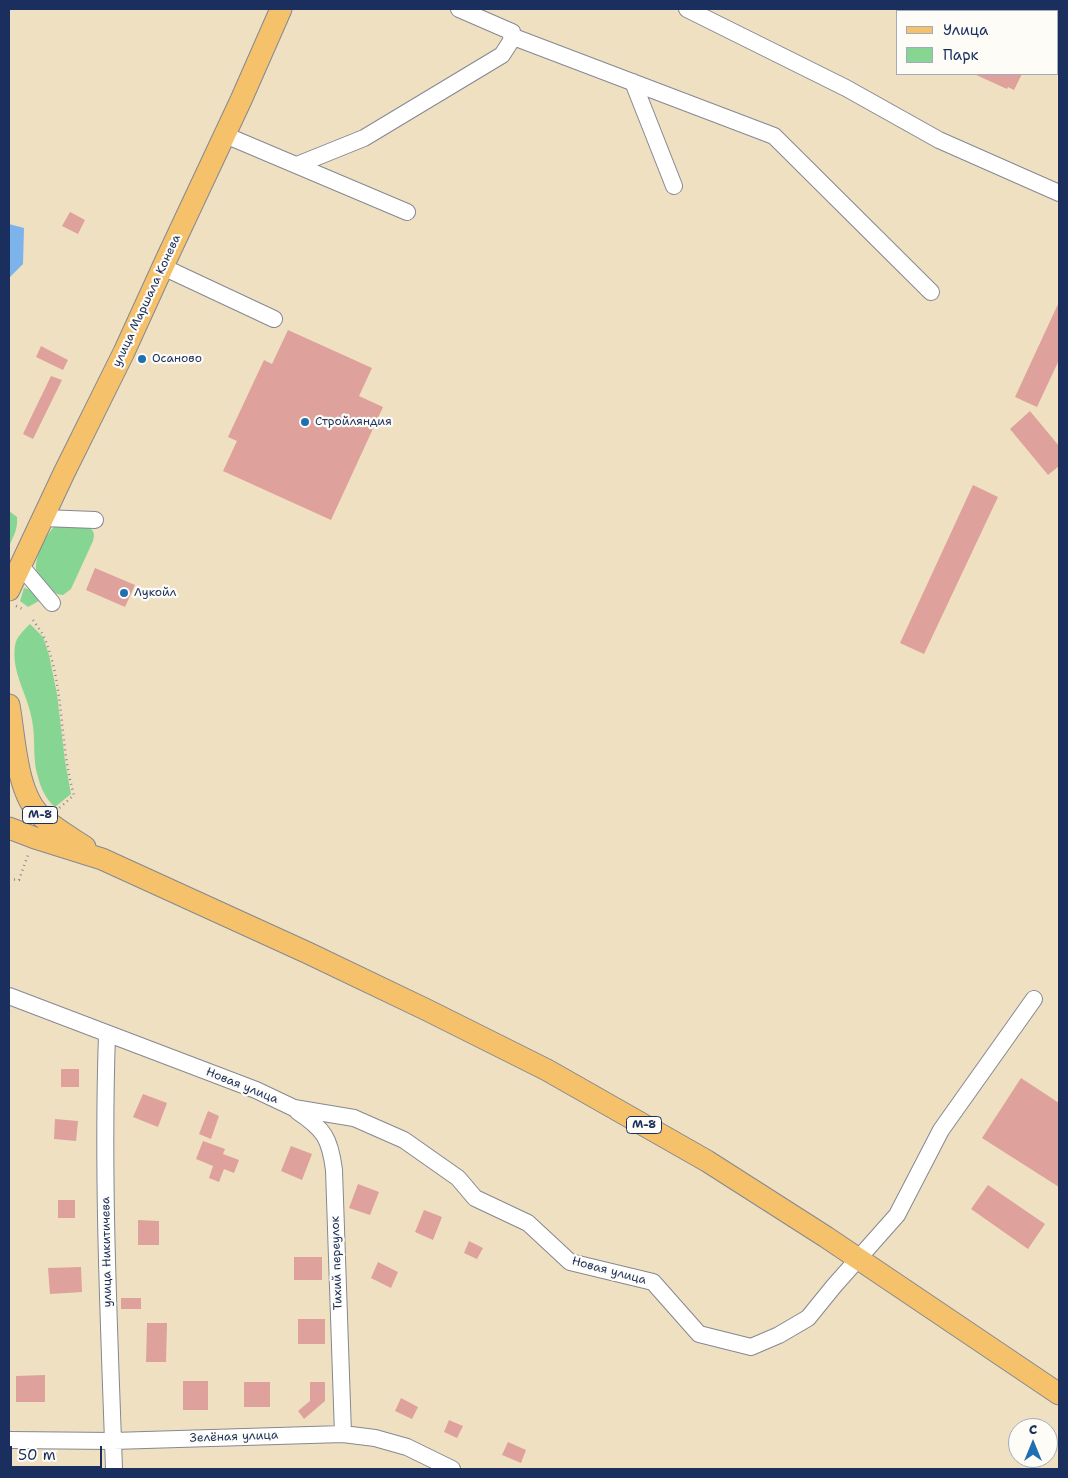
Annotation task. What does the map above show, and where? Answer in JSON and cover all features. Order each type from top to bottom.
[{"type":"main road","name":"улица Маршала Конева","points":[[12,598],[20,565],[124,352],[245,92],[281,9]]},
{"type":"main road","name":"М-8","points":[[10,713],[24,786],[34,808],[47,821],[102,859]]},
{"type":"main road","name":"М-8","points":[[9,772],[15,746]]},
{"type":"main road","name":"М-8","points":[[9,828],[102,859],[316,957],[547,1070],[707,1160],[1059,1394]]},
{"type":"street","points":[[298,165],[364,138],[502,55],[511,41],[512,32],[459,9],[473,15]]},
{"type":"street","points":[[687,9],[846,88],[939,140],[1059,193]]},
{"type":"street","points":[[511,36],[774,136],[931,292]]},
{"type":"street","points":[[633,82],[674,186]]},
{"type":"street","points":[[225,135],[407,212]]},
{"type":"street","points":[[163,267],[274,319]]},
{"type":"street","points":[[43,518],[95,520]]},
{"type":"street","points":[[20,565],[52,603]]},
{"type":"street","name":"Новая улица","points":[[9,996],[256,1090],[294,1108],[354,1118],[404,1140],[458,1178],[475,1198],[528,1222],[570,1262],[653,1282],[699,1334],[752,1347],[779,1335],[808,1318],[897,1215],[941,1130],[1034,999]]},
{"type":"street","name":"улица Никитичева","points":[[107,1034],[104,1118],[114,1469]]},
{"type":"street","name":"Тихий переулок","points":[[294,1108],[316,1124],[328,1140],[332,1154],[343,1434]]},
{"type":"street","name":"Зелёная улица","points":[[9,1440],[113,1441],[343,1434],[375,1438],[407,1447],[452,1469]]},
{"type":"path","points":[[12,598],[25,610]]},
{"type":"path","points":[[33,620],[44,636],[50,654],[59,695],[67,762],[74,795],[52,815]]},
{"type":"path","points":[[9,879],[19,880],[29,852]]},
{"type":"green space","points":[[9,511],[17,517],[17,525],[9,546]]},
{"type":"green space","points":[[55,526],[89,527],[94,535],[71,589],[63,595],[50,590],[37,573],[36,568],[41,548]]},
{"type":"green space","points":[[24,588],[32,590],[41,598],[39,601],[28,607],[20,601]]},
{"type":"green space","points":[[30,624],[43,637],[49,655],[57,694],[71,794],[55,807],[46,797],[39,781],[35,763],[32,720],[15,665],[14,656],[17,640]]},
{"type":"water","points":[[9,224],[24,228],[23,264],[9,278]]},
{"type":"building","points":[[976,75],[1022,75],[1014,90],[1008,87],[1007,89]]},
{"type":"building","points":[[70,212],[85,220],[78,234],[62,226]]},
{"type":"building","points":[[1059,302],[1059,360],[1037,407],[1015,397]]},
{"type":"building","name":"Стройляндия","points":[[288,330],[372,368],[359,396],[383,407],[331,520],[223,471],[237,441],[228,437],[264,360],[272,364]]},
{"type":"building","points":[[41,346],[68,360],[63,370],[36,357]]},
{"type":"building","points":[[51,376],[62,380],[33,439],[23,434]]},
{"type":"building","points":[[1030,411],[1059,446],[1059,466],[1048,475],[1010,429]]},
{"type":"building","points":[[973,485],[998,497],[924,654],[900,643]]},
{"type":"building","points":[[95,568],[135,585],[125,607],[86,590]]},
{"type":"building","points":[[61,1069],[79,1069],[79,1087],[61,1087]]},
{"type":"building","points":[[1021,1078],[1059,1103],[1059,1187],[982,1138]]},
{"type":"building","points":[[143,1094],[167,1103],[158,1127],[133,1117]]},
{"type":"building","points":[[208,1111],[219,1116],[211,1139],[199,1134]]},
{"type":"building","points":[[55,1119],[78,1121],[76,1141],[54,1139]]},
{"type":"building","points":[[203,1141],[225,1149],[223,1154],[239,1160],[234,1173],[224,1169],[219,1182],[209,1178],[213,1166],[196,1159]]},
{"type":"building","points":[[291,1146],[312,1154],[302,1180],[281,1171]]},
{"type":"building","points":[[358,1184],[379,1192],[370,1215],[349,1208]]},
{"type":"building","points":[[988,1185],[1045,1224],[1028,1249],[971,1209]]},
{"type":"building","points":[[58,1200],[75,1200],[75,1218],[58,1218]]},
{"type":"building","points":[[424,1210],[442,1217],[433,1240],[415,1232]]},
{"type":"building","points":[[138,1220],[159,1221],[159,1245],[138,1245]]},
{"type":"building","points":[[469,1241],[483,1248],[477,1259],[464,1253]]},
{"type":"building","points":[[294,1257],[322,1257],[322,1280],[294,1280]]},
{"type":"building","points":[[378,1262],[398,1272],[391,1288],[371,1278]]},
{"type":"building","points":[[81,1267],[82,1292],[50,1294],[48,1268]]},
{"type":"building","points":[[121,1298],[141,1298],[141,1309],[121,1309]]},
{"type":"building","points":[[298,1319],[325,1319],[325,1344],[298,1344]]},
{"type":"building","points":[[147,1323],[167,1323],[166,1362],[146,1362]]},
{"type":"building","points":[[45,1375],[45,1402],[16,1402],[16,1376]]},
{"type":"building","points":[[183,1381],[208,1381],[208,1410],[183,1410]]},
{"type":"building","points":[[244,1382],[270,1382],[270,1407],[244,1407]]},
{"type":"building","points":[[310,1382],[325,1382],[325,1401],[304,1419],[298,1411],[310,1401]]},
{"type":"building","points":[[401,1398],[418,1407],[412,1419],[395,1411]]},
{"type":"building","points":[[449,1420],[463,1426],[457,1438],[444,1432]]},
{"type":"building","points":[[508,1442],[526,1450],[521,1463],[502,1455]]},
{"type":"place","name":"Осаново","points":[[142,359]]},
{"type":"place","name":"Стройляндия","points":[[305,422]]},
{"type":"place","name":"Лукойл","points":[[124,593]]}]
